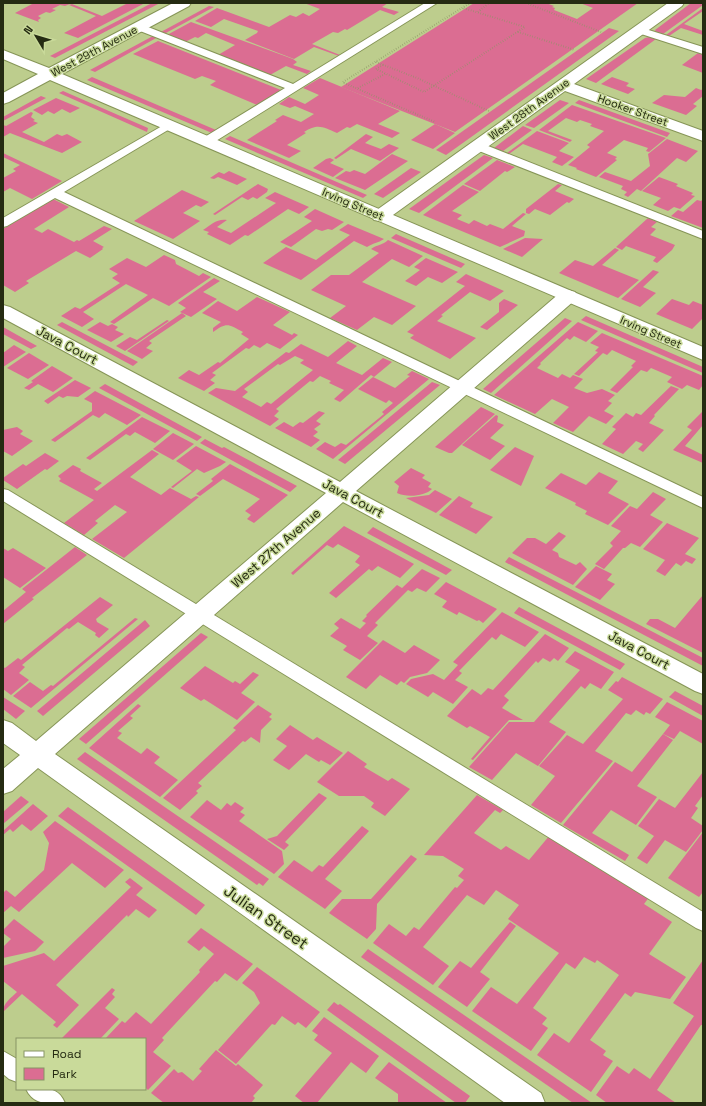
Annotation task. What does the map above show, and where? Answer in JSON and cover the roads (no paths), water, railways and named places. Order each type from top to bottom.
[{"type":"street","name":"West 29th Avenue","points":[[3,99],[184,3]]},
{"type":"street","name":"West 28th Avenue","points":[[380,216],[677,3]]},
{"type":"street","name":"Irving Street","points":[[3,54],[703,354]]},
{"type":"street","name":"Hooker Street","points":[[563,85],[703,136]]},
{"type":"street","name":"West 27th Avenue","points":[[3,784],[568,296]]},
{"type":"street","name":"Java Court","points":[[3,311],[703,685]]},
{"type":"street","name":"Julian Street","points":[[3,730],[530,1103]]},
{"type":"lane","points":[[207,141],[432,3]]},
{"type":"lane","points":[[139,27],[294,88]]},
{"type":"lane","points":[[639,30],[703,51]]},
{"type":"lane","points":[[3,223],[169,125]]},
{"type":"lane","points":[[478,146],[703,235]]},
{"type":"lane","points":[[55,193],[703,503]]},
{"type":"lane","points":[[3,494],[703,922]]},
{"type":"lane","points":[[3,1061],[16,1071]]},
{"type":"lane","points":[[38,1090],[54,1103]]}]
